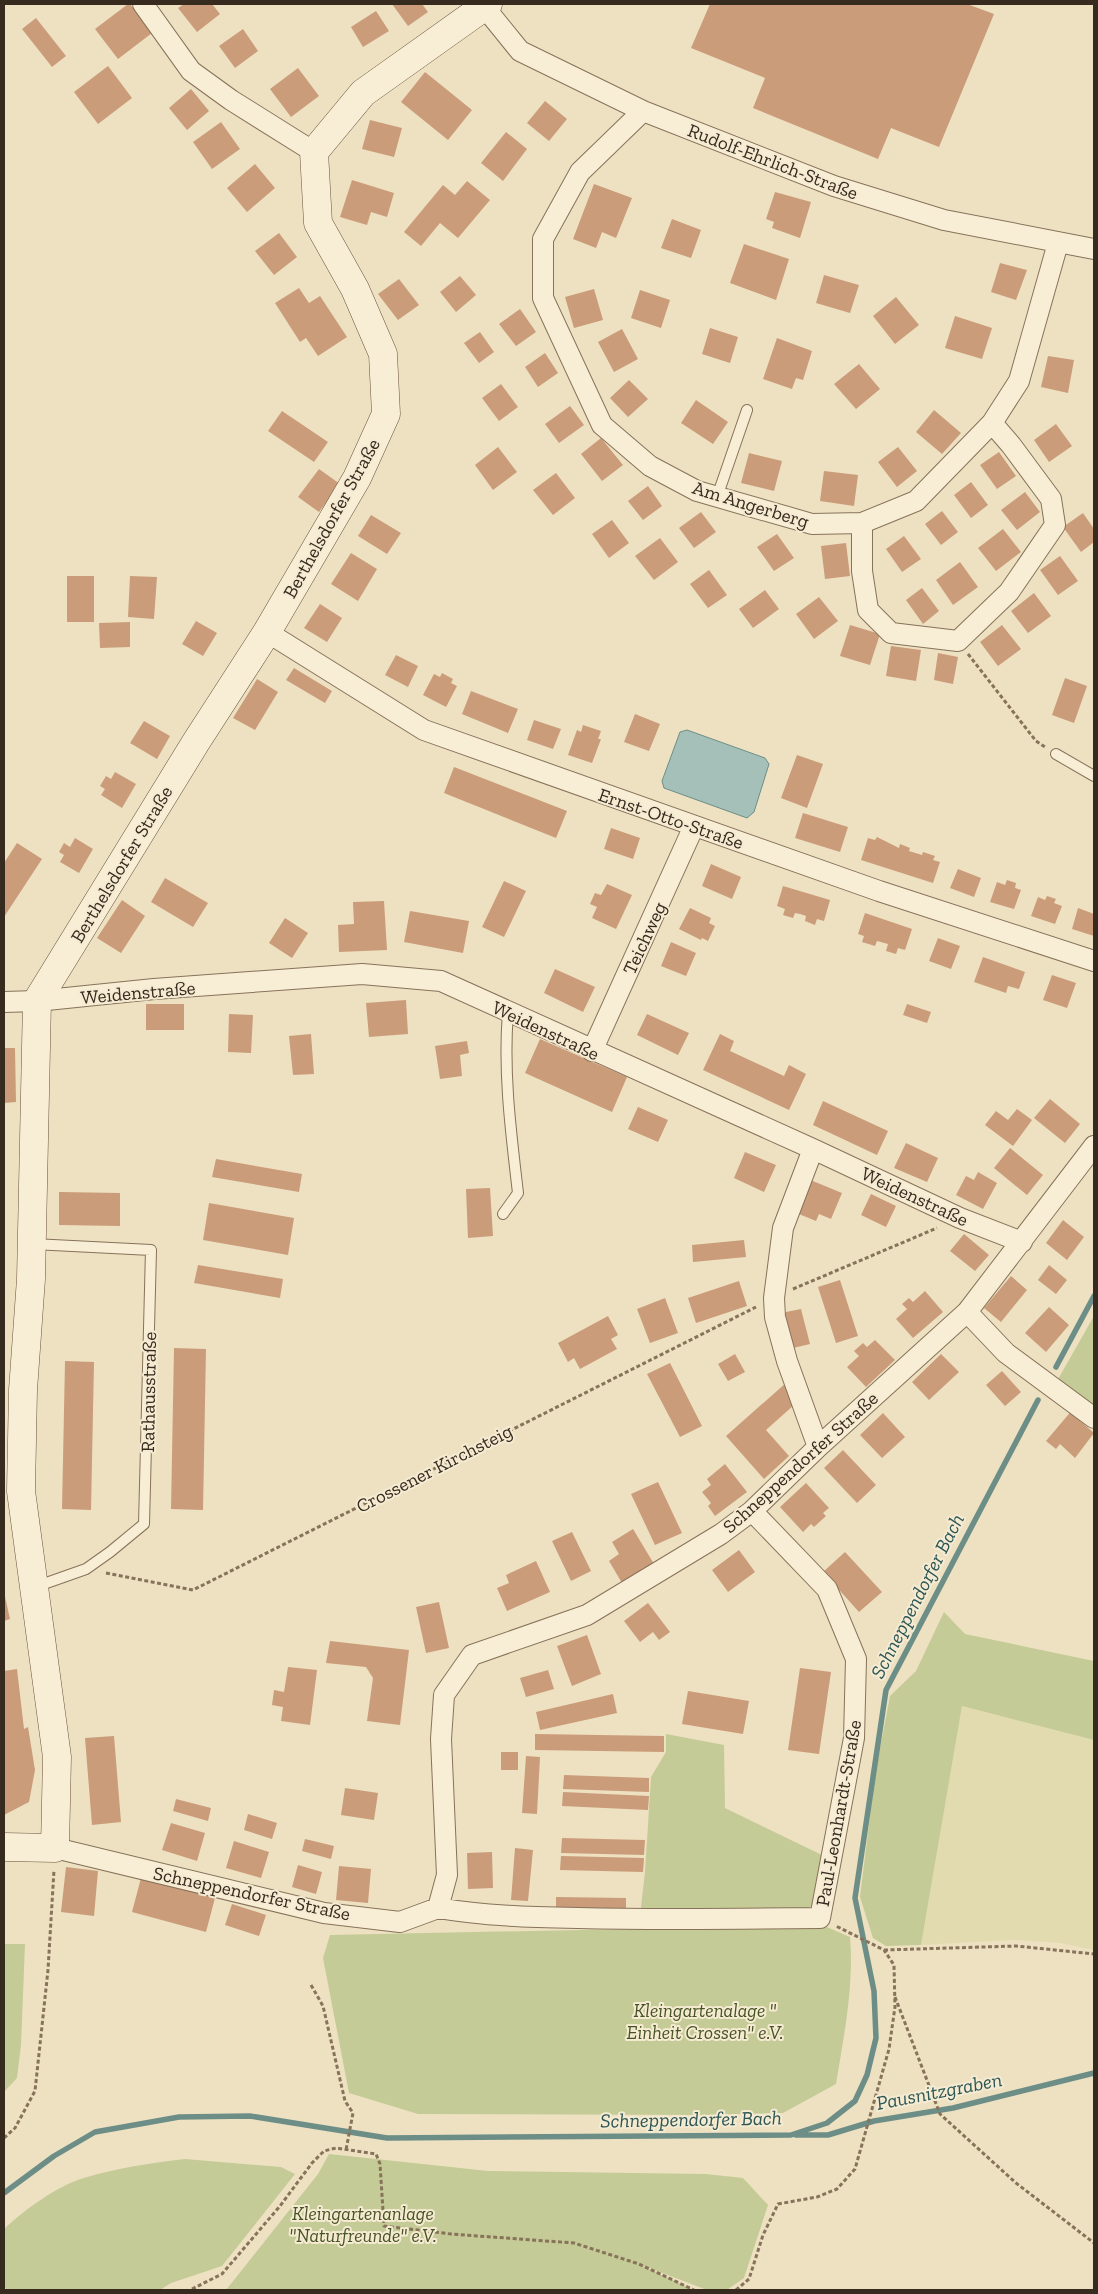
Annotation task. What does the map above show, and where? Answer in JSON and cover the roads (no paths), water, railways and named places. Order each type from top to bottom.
[{"type":"street","points":[[143,4],[192,71],[231,100],[314,152],[363,93],[485,5]]},
{"type":"street","name":"Rudolf-Ehrlich-Straße","points":[[485,5],[520,51],[643,111],[834,186],[944,220],[1094,249]]},
{"type":"street","name":"Am Angerberg","points":[[643,111],[580,172],[543,238],[543,298],[602,425],[650,466],[697,492],[812,524],[862,523],[916,501],[992,423],[1019,381],[1058,243]]},
{"type":"street","name":"Berthelsdorfer Straße","points":[[37,1001],[196,742],[267,632],[357,478],[386,414],[383,354],[355,289],[318,223],[314,152]]},
{"type":"street","points":[[862,523],[862,571],[868,610],[891,633],[958,641],[1009,592],[1055,525],[1051,499],[1011,444],[992,423]]},
{"type":"street","name":"Ernst-Otto-Straße","points":[[267,632],[424,730],[879,891],[1094,961]]},
{"type":"street","name":"Teichweg","points":[[592,1051],[694,826]]},
{"type":"street","name":"Weidenstraße","points":[[4,1002],[37,1001],[154,989],[362,974],[441,982],[814,1149],[960,1218],[1022,1242]]},
{"type":"street","points":[[37,1001],[32,1244],[23,1390],[21,1491],[57,1757],[55,1848]]},
{"type":"street","name":"Schneppendorfer Straße","points":[[4,1848],[55,1848],[324,1913],[400,1922],[438,1908],[447,1875],[441,1739],[444,1695],[472,1655],[587,1615],[721,1534],[752,1511],[818,1447],[966,1312],[1022,1242],[1094,1146]]},
{"type":"street","points":[[814,1149],[783,1228],[774,1298],[775,1317],[787,1361],[818,1447]]},
{"type":"street","points":[[966,1312],[1006,1353],[1094,1418]]},
{"type":"street","name":"Paul-Leonhardt-Straße","points":[[438,1908],[518,1918],[647,1920],[820,1918],[854,1738],[856,1659],[826,1589],[752,1511]]},
{"type":"lane","points":[[717,497],[746,410]]},
{"type":"lane","points":[[1056,754],[1094,776]]},
{"type":"lane","points":[[503,1214],[518,1193],[508,1083],[506,1038],[508,1012]]},
{"type":"lane","name":"Rathausstraße","points":[[32,1244],[151,1250],[144,1524],[86,1569],[34,1588]]},
{"type":"water","points":[[687,730],[765,758],[769,764],[754,812],[747,818],[664,788],[662,781],[680,732]]},
{"type":"waterway","name":"Schneppendorfer Bach","points":[[1056,1367],[1094,1296]]},
{"type":"waterway","name":"Schneppendorfer Bach","points":[[4,2193],[54,2156],[95,2132],[179,2117],[250,2116],[387,2138],[791,2135],[827,2123],[855,2101],[867,2075],[876,2038],[874,1991],[855,1898],[886,1690],[1038,1400]]},
{"type":"waterway","name":"Pausnitzgraben","points":[[796,2135],[828,2135],[874,2121],[953,2108],[1094,2073]]},
{"type":"park label","name":"Kleingartenalage \" Einheit Crossen\" e.V.","points":[[705,2021]]},
{"type":"park label","name":"Kleingartenanlage \"Naturfreunde\" e.V.","points":[[363,2224]]}]
